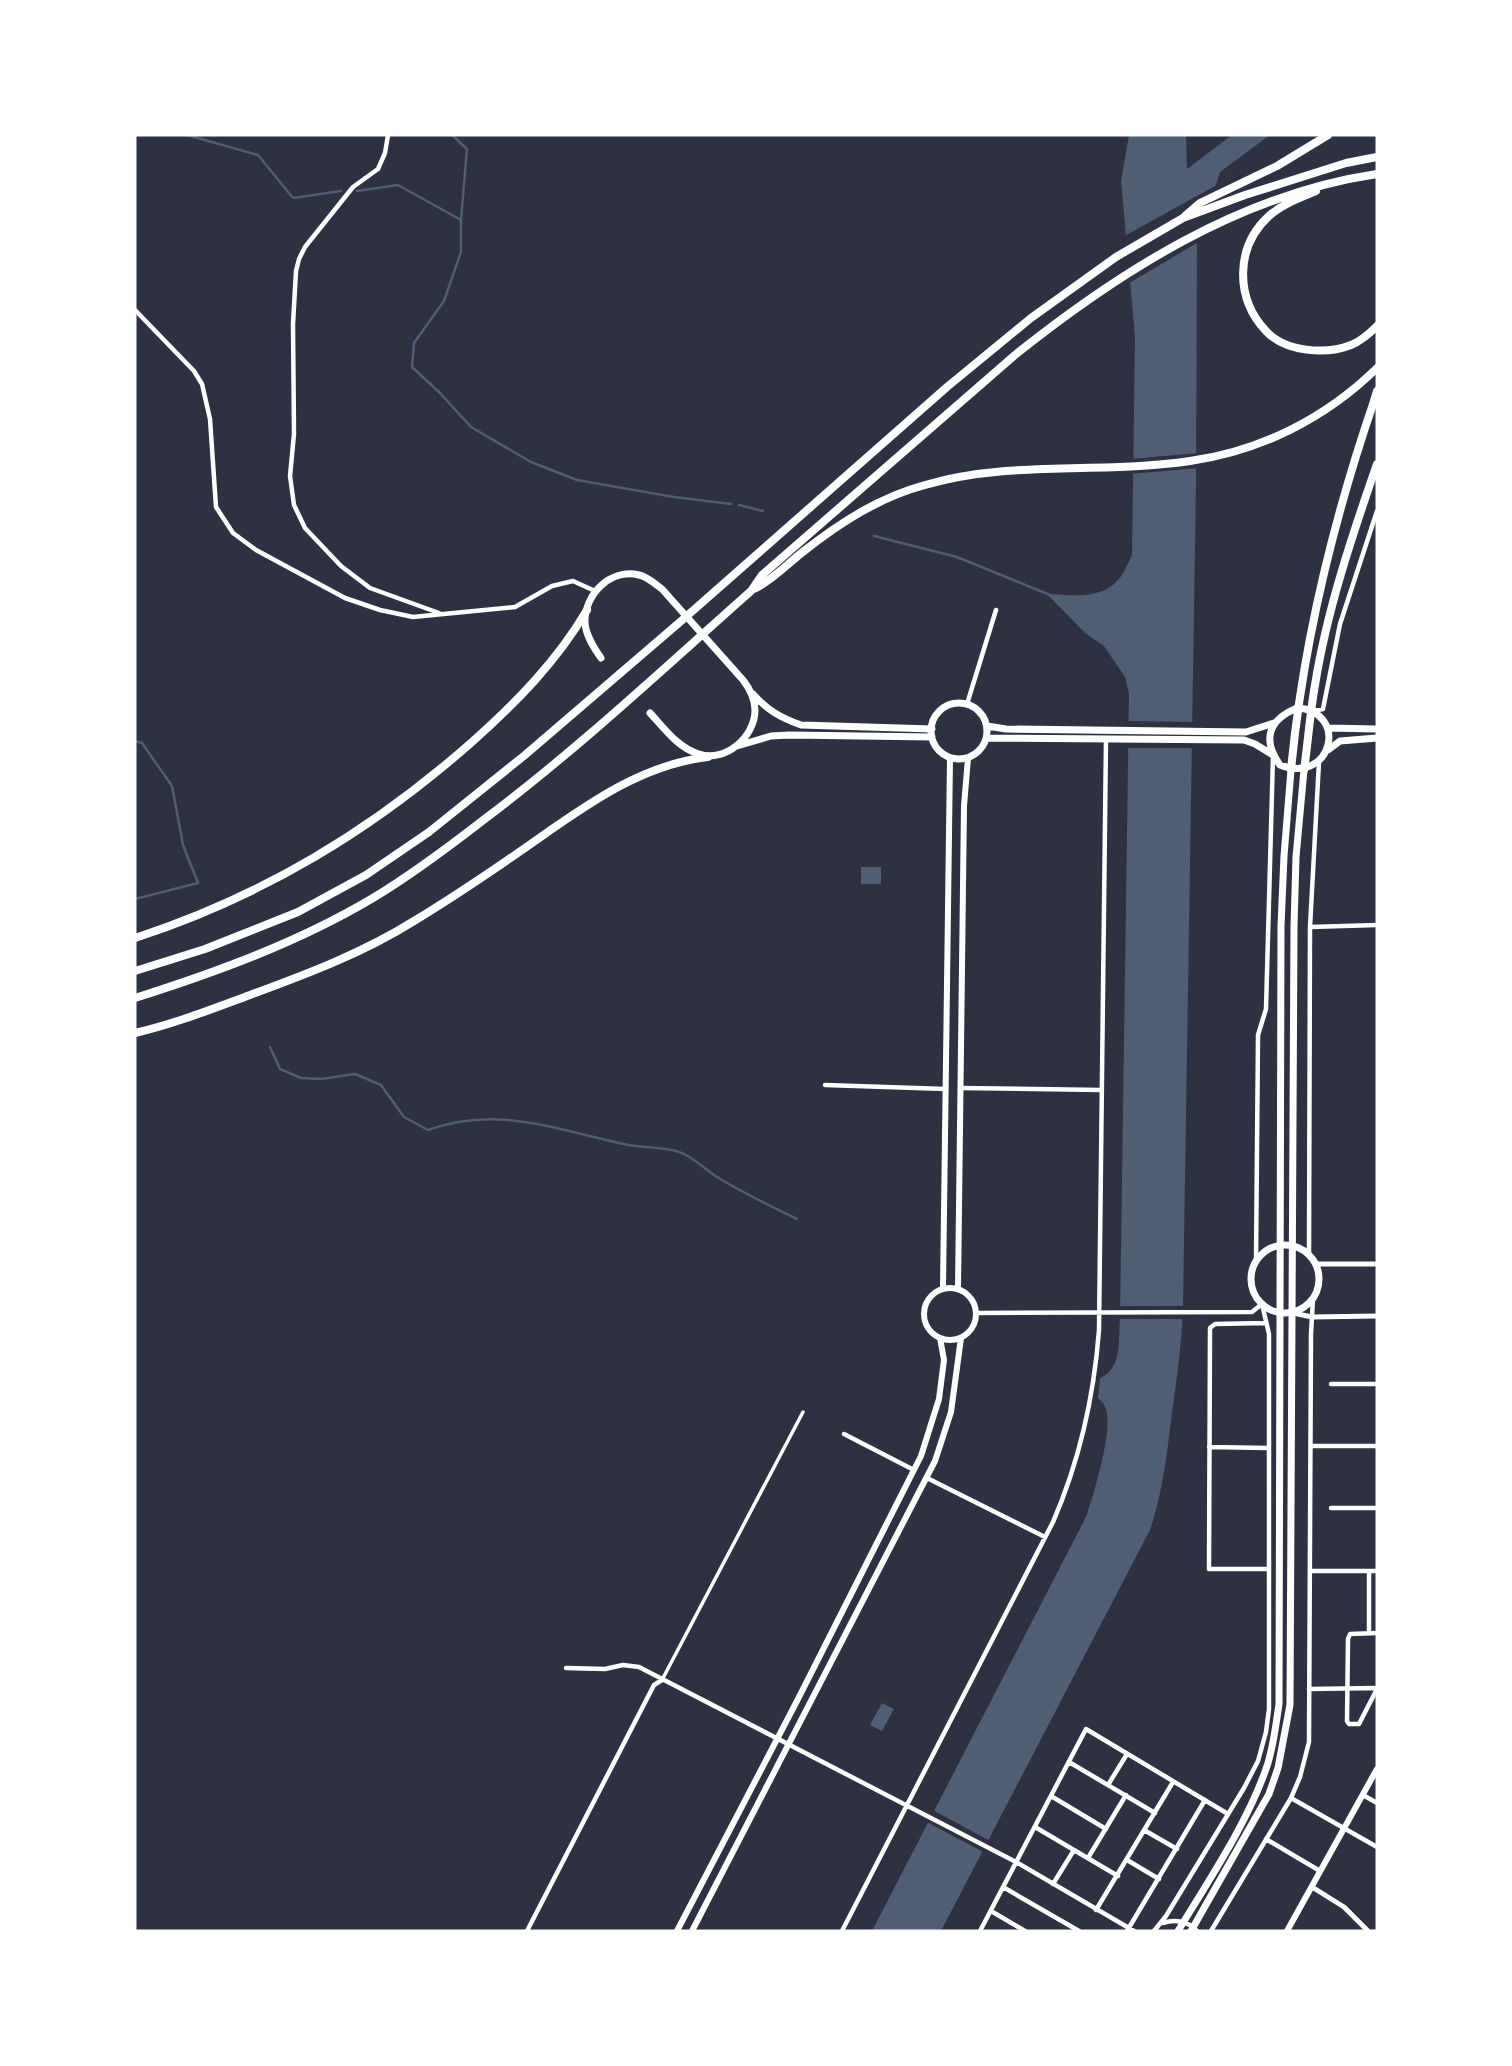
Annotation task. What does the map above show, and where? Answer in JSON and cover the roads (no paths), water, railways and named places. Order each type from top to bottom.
[{"type":"highway","points":[[135,971],[205,949],[298,912],[366,875],[429,832],[525,755],[947,387],[1031,318],[1116,257],[1183,218],[1200,203],[1277,166],[1328,135]]},
{"type":"highway","points":[[1183,218],[1333,167],[1377,157]]},
{"type":"highway","points":[[135,998],[209,975],[301,936],[374,898],[443,851],[542,775],[751,591],[762,575],[1015,355],[1115,282],[1214,225],[1289,194],[1377,174]]},
{"type":"highway","points":[[1339,182],[1283,205],[1257,230],[1243,263],[1245,298],[1267,332],[1306,350],[1328,350],[1352,345],[1377,326]]},
{"type":"highway","points":[[751,591],[768,583],[804,552],[855,516],[891,497],[921,486],[959,476],[1000,471],[1188,461],[1219,456],[1296,428],[1329,408],[1377,368]]},
{"type":"highway","points":[[1291,770],[1297,708],[1331,537],[1377,391]]},
{"type":"highway","points":[[1304,770],[1315,686],[1330,617],[1350,543],[1377,464]]},
{"type":"highway","points":[[135,938],[229,903],[272,882],[332,848],[406,797],[489,726],[525,690],[562,649],[587,610]]},
{"type":"highway","points":[[135,1033],[169,1025],[260,992],[368,947],[414,921],[621,784],[695,758],[708,757]]},
{"type":"main road","points":[[601,658],[587,634],[585,624],[587,610],[595,591],[612,578],[627,574],[647,578],[662,589],[769,710],[784,719],[801,725],[932,733]]},
{"type":"main road","points":[[736,747],[753,723],[755,710],[752,692]]},
{"type":"main road","points":[[967,704],[977,710],[987,726],[981,749],[968,758],[950,758],[941,752],[932,733],[937,714],[951,705],[967,704]]},
{"type":"main road","points":[[986,738],[1106,738],[1118,734],[1204,730],[1245,732],[1274,723],[1283,714],[1297,708],[1312,711],[1323,720],[1328,728],[1329,743],[1319,762],[1304,770],[1291,770],[1280,765],[1273,755],[1244,740],[1204,739],[1118,734],[1006,729],[987,726]]},
{"type":"main road","points":[[650,713],[686,749],[708,757],[724,754],[736,747],[771,736],[932,733]]},
{"type":"main road","points":[[1273,755],[1270,739],[1274,723]]},
{"type":"main road","points":[[1328,728],[1377,729]]},
{"type":"main road","points":[[1327,750],[1340,741],[1377,738]]},
{"type":"main road","points":[[943,1288],[950,758]]},
{"type":"main road","points":[[958,1288],[965,777],[968,758]]},
{"type":"main road","points":[[1178,1931],[1242,1822],[1268,1763],[1279,1704],[1281,926],[1291,770]]},
{"type":"main road","points":[[1194,1930],[1252,1827],[1279,1768],[1290,1705],[1294,926],[1296,857],[1304,770]]},
{"type":"main road","points":[[1281,1245],[1292,1246],[1308,1254],[1316,1264],[1319,1281],[1313,1299],[1304,1308],[1293,1312],[1280,1313],[1262,1304],[1253,1292],[1251,1276],[1256,1261],[1262,1254],[1281,1245]]},
{"type":"main road","points":[[943,1288],[958,1288],[972,1299],[977,1313],[972,1329],[961,1338],[940,1338],[930,1330],[924,1318],[924,1310],[929,1297],[943,1288]]},
{"type":"main road","points":[[677,1931],[928,1441],[937,1409],[944,1360],[940,1338]]},
{"type":"main road","points":[[692,1931],[927,1478],[944,1438],[951,1412],[961,1338]]},
{"type":"main road","points":[[1287,1931],[1377,1769]]},
{"type":"street","points":[[388,135],[385,153],[378,169],[353,187],[305,247],[299,259],[293,324],[294,433],[290,476],[294,505],[305,528],[341,566],[370,588],[443,614]]},
{"type":"street","points":[[135,310],[194,371],[202,384],[210,419],[216,507],[233,533],[256,550],[345,597],[380,610],[413,617],[515,607],[552,586],[573,581],[595,591]]},
{"type":"street","points":[[1312,711],[1323,709],[1340,624],[1377,511]]},
{"type":"street","points":[[967,704],[996,610]]},
{"type":"street","points":[[842,1931],[1045,1538],[1067,1491],[1086,1422],[1096,1361],[1099,1313],[1106,738]]},
{"type":"street","points":[[1256,1261],[1258,1035],[1266,1009],[1273,755]]},
{"type":"street","points":[[1308,1254],[1310,927],[1319,762]]},
{"type":"street","points":[[1310,927],[1377,925]]},
{"type":"street","points":[[825,1085],[946,1089]]},
{"type":"street","points":[[960,1088],[1102,1090]]},
{"type":"street","points":[[1316,1264],[1377,1264]]},
{"type":"street","points":[[1210,1931],[1291,1798],[1300,1777],[1309,1742],[1313,1299]]},
{"type":"street","points":[[977,1313],[1252,1312],[1262,1304],[1269,1334],[1269,1709],[1266,1732],[1258,1761],[1154,1931]]},
{"type":"street","points":[[1293,1312],[1312,1317],[1377,1316]]},
{"type":"street","points":[[1266,1323],[1211,1325],[1209,1569],[1268,1569]]},
{"type":"street","points":[[1331,1384],[1377,1384]]},
{"type":"street","points":[[527,1931],[654,1685],[662,1680],[803,1412]]},
{"type":"street","points":[[844,1434],[915,1470]]},
{"type":"street","points":[[1311,1446],[1377,1446]]},
{"type":"street","points":[[1209,1447],[1268,1448]]},
{"type":"street","points":[[927,1478],[1045,1538]]},
{"type":"street","points":[[1331,1508],[1377,1508]]},
{"type":"street","points":[[1310,1571],[1377,1571]]},
{"type":"street","points":[[1368,1571],[1370,1633]]},
{"type":"street","points":[[1377,1633],[1350,1634],[1349,1724],[1356,1726],[1377,1688]]},
{"type":"street","points":[[566,1668],[605,1669],[623,1665],[639,1667],[1005,1856],[1130,1930],[1205,1800]]},
{"type":"street","points":[[1310,1689],[1377,1688]]},
{"type":"street","points":[[980,1931],[1086,1729],[1228,1814]]},
{"type":"street","points":[[1108,1785],[1127,1754]]},
{"type":"street","points":[[1069,1762],[1155,1813]]},
{"type":"street","points":[[1096,1910],[1173,1782]]},
{"type":"street","points":[[1363,1795],[1377,1803]]},
{"type":"street","points":[[1051,1796],[1106,1829]]},
{"type":"street","points":[[1088,1858],[1126,1796]]},
{"type":"street","points":[[1291,1798],[1377,1847]]},
{"type":"street","points":[[1035,1827],[1118,1876]]},
{"type":"street","points":[[1144,1830],[1177,1850]]},
{"type":"street","points":[[1266,1839],[1321,1872]]},
{"type":"street","points":[[1053,1884],[1073,1850]]},
{"type":"street","points":[[1127,1860],[1158,1880]]},
{"type":"street","points":[[1003,1886],[1079,1931]]},
{"type":"street","points":[[1312,1887],[1343,1907],[1368,1931]]},
{"type":"street","points":[[991,1911],[1025,1931]]},
{"type":"street","points":[[1160,1924],[1172,1920],[1184,1922],[1194,1930]]},
{"type":"water","points":[[1129,135],[1186,135],[1187,169],[1232,135],[1270,135],[1220,172],[1197,243],[1196,484],[1183,1306],[1166,1458],[1150,1530],[941,1931],[872,1931],[1086,1517],[1105,1445],[1107,1416],[1104,1404],[1098,1398],[1100,1378],[1113,1368],[1116,1360],[1120,1319],[1129,693],[1125,677],[1104,646],[1085,633],[1047,594],[1085,595],[1103,591],[1120,578],[1132,555],[1135,337],[1121,181]]},
{"type":"water","points":[[861,867],[881,867],[881,884],[861,884]]},
{"type":"water","points":[[882,1703],[894,1709],[882,1731],[870,1725]]},
{"type":"waterway","points":[[187,135],[258,155],[293,198],[341,191]]},
{"type":"waterway","points":[[452,135],[467,149],[461,252],[444,301],[414,343],[412,367],[471,427],[531,462],[577,480],[731,504]]},
{"type":"waterway","points":[[357,191],[398,185],[461,220]]},
{"type":"waterway","points":[[739,505],[763,511]]},
{"type":"waterway","points":[[874,536],[957,557],[1050,595]]},
{"type":"waterway","points":[[135,741],[142,743],[172,786],[183,845],[198,883],[135,899]]},
{"type":"waterway","points":[[270,1047],[280,1069],[301,1078],[321,1079],[355,1074],[381,1085],[404,1117],[428,1130],[479,1119],[529,1122],[628,1145],[674,1150],[690,1157],[717,1177],[797,1219]]}]
